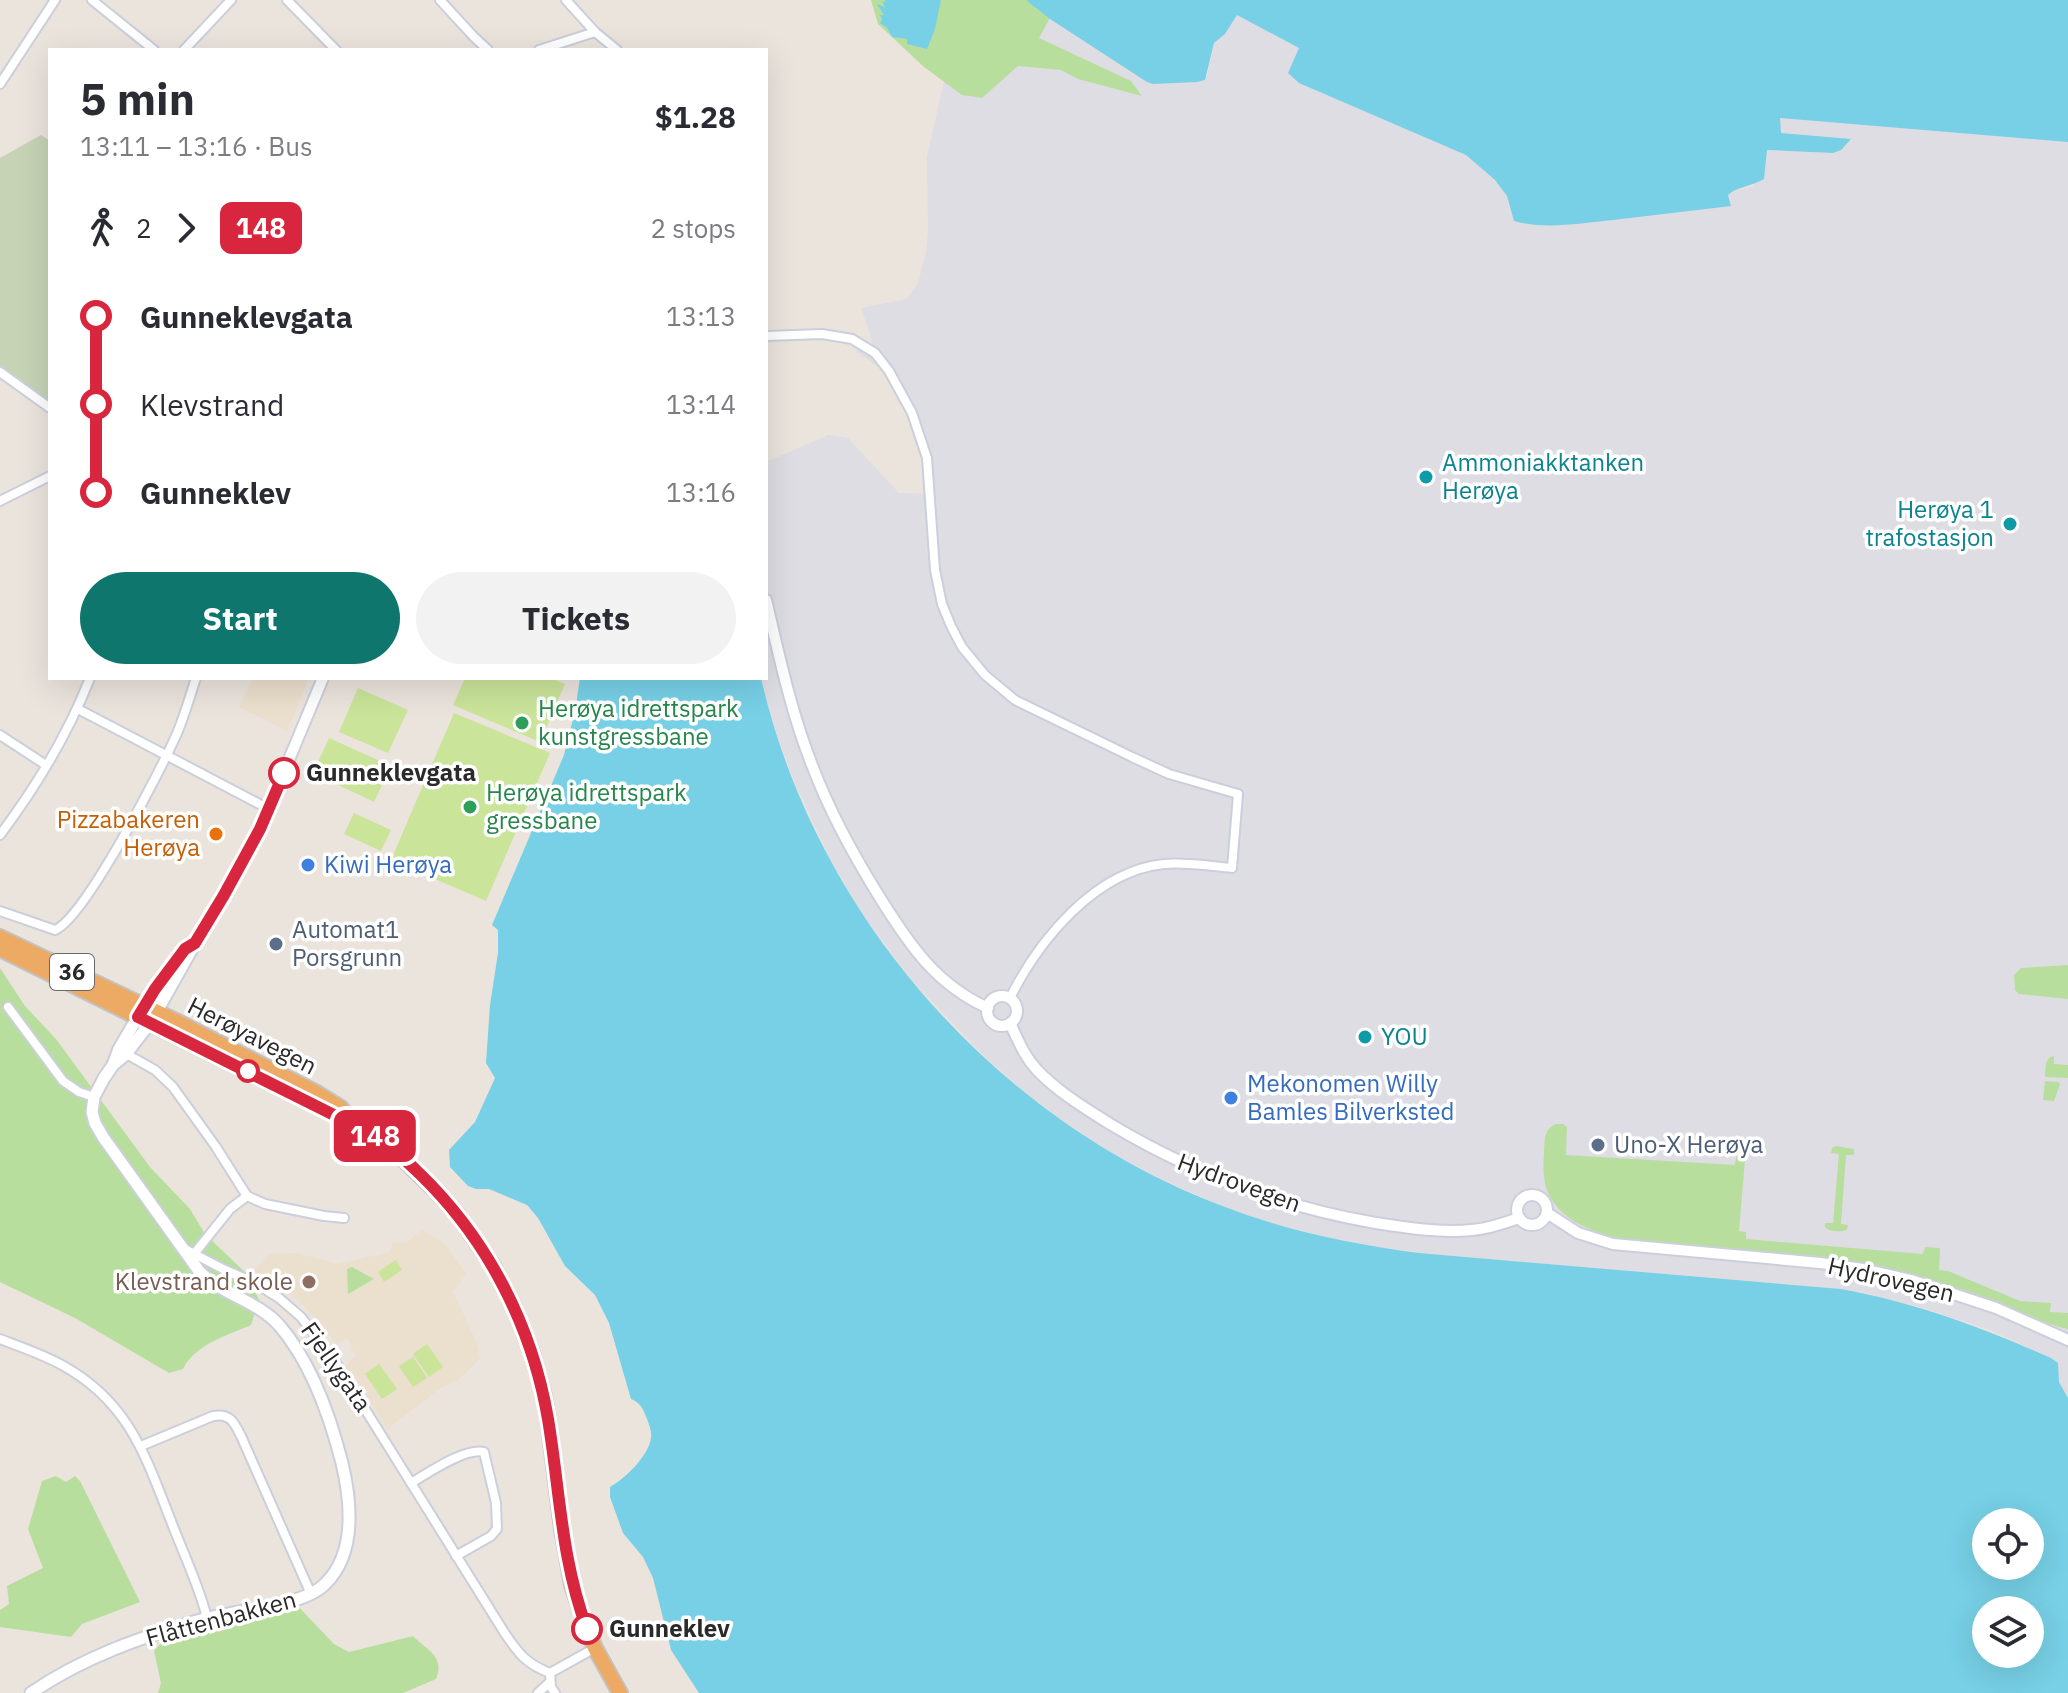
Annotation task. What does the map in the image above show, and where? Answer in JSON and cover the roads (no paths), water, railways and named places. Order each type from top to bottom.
[{"type":"highway","name":"Herøyavegen","points":[[0,937],[148,1015]]},
{"type":"highway","name":"Herøyavegen","points":[[0,949],[303,1086],[341,1108],[349,1118],[402,1158],[446,1202],[483,1249],[513,1305],[531,1350],[543,1392],[568,1568],[595,1648],[620,1693]]},
{"type":"main road","points":[[94,1097],[148,1015]]},
{"type":"main road","name":"Flåttenbakken","points":[[31,1693],[104,1653],[149,1636],[207,1618],[311,1594],[325,1584],[340,1564],[349,1528],[343,1469],[323,1406],[300,1356],[281,1328],[261,1309],[206,1279],[99,1130],[92,1112],[94,1097]]},
{"type":"street","points":[[0,84],[55,0]]},
{"type":"street","points":[[92,0],[152,48]]},
{"type":"street","points":[[186,48],[231,0]]},
{"type":"street","points":[[287,0],[334,48]]},
{"type":"street","points":[[440,0],[486,48]]},
{"type":"street","points":[[566,0],[615,48]]},
{"type":"street","points":[[545,48],[595,32]]},
{"type":"street","points":[[768,336],[822,334],[852,339],[870,348],[896,382],[912,413],[928,470],[939,593],[956,636],[978,668],[1005,692],[1029,707],[1169,774],[1238,794],[1232,868],[1174,864],[1152,866],[1124,875],[1099,889],[1083,900],[1058,927],[1010,998]]},
{"type":"street","points":[[0,372],[48,407]]},
{"type":"street","points":[[0,501],[48,477]]},
{"type":"street","points":[[768,608],[794,714],[829,805],[849,845],[890,915],[934,972],[962,995],[988,1008]]},
{"type":"street","points":[[0,835],[46,765],[78,709],[89,680]]},
{"type":"street","points":[[0,911],[55,930],[69,919],[121,840],[166,756],[195,680]]},
{"type":"street","points":[[148,1015],[185,949],[195,943],[224,895],[269,809],[322,680]]},
{"type":"street","points":[[78,709],[269,809]]},
{"type":"street","points":[[0,735],[46,765]]},
{"type":"street","points":[[999,996],[1010,998],[1017,1011],[1014,1020],[1000,1025],[992,1021],[988,1008],[990,1003],[999,996]]},
{"type":"street","points":[[8,1007],[63,1081],[79,1092],[94,1097]]},
{"type":"street","name":"Hydrovegen","points":[[1010,1023],[1022,1051],[1037,1070],[1072,1100],[1162,1154],[1261,1195],[1331,1214],[1430,1230],[1474,1230],[1519,1218]]},
{"type":"street","points":[[123,1052],[155,1070],[173,1087],[247,1196],[265,1204],[344,1218]]},
{"type":"street","points":[[1533,1195],[1541,1198],[1547,1213],[1540,1223],[1528,1225],[1519,1218],[1517,1207],[1527,1196],[1533,1195]]},
{"type":"street","points":[[194,1254],[230,1209],[247,1196]]},
{"type":"street","name":"Hydrovegen","points":[[1547,1213],[1578,1233],[1613,1244],[1820,1263],[1892,1275],[1965,1296],[2068,1340]]},
{"type":"street","name":"Fjellygata","points":[[181,1247],[255,1283],[301,1317],[335,1361],[519,1653],[550,1678]]},
{"type":"street","name":"Hydrovegen","points":[[2045,1328],[2068,1333]]},
{"type":"street","points":[[0,1339],[44,1356],[86,1381],[117,1410],[141,1446],[207,1618]]},
{"type":"street","points":[[141,1446],[213,1416],[230,1417],[311,1594]]},
{"type":"street","points":[[411,1483],[470,1452],[484,1452],[496,1503],[497,1529],[491,1536],[456,1556]]},
{"type":"street","points":[[538,1693],[550,1678],[595,1648]]},
{"type":"street","points":[[550,1678],[555,1693]]},
{"type":"water","points":[[941,0],[927,49],[907,44],[907,39],[892,37],[880,23],[880,15],[884,15],[877,4],[885,7],[882,1]]},
{"type":"water","points":[[1026,0],[2068,0],[2068,142],[1780,118],[1781,133],[1851,139],[1841,150],[1833,153],[1767,150],[1764,179],[1728,195],[1731,206],[1576,224],[1526,224],[1514,221],[1507,196],[1495,180],[1466,155],[1299,83],[1288,73],[1299,48],[1237,15],[1225,34],[1214,43],[1205,80],[1153,84],[1050,19]]},
{"type":"water","points":[[580,680],[762,680],[787,765],[824,849],[871,927],[928,1000],[992,1065],[1064,1122],[1142,1170],[1225,1207],[1320,1236],[1419,1253],[1841,1289],[1948,1317],[2058,1363],[2059,1382],[2068,1398],[2068,1693],[699,1693],[671,1650],[653,1578],[643,1557],[623,1533],[610,1497],[610,1487],[641,1459],[651,1435],[643,1409],[631,1399],[609,1323],[595,1295],[565,1266],[538,1218],[527,1205],[489,1189],[468,1186],[450,1167],[449,1150],[475,1122],[495,1078],[486,1063],[498,953],[498,930],[492,925],[564,755]]},
{"type":"place","name":"Ammoniakktanken Herøya","points":[[1426,477]]},
{"type":"place","name":"Herøya 1 trafostasjon","points":[[2010,524]]},
{"type":"place","name":"Herøya idrettspark kunstgressbane","points":[[522,723]]},
{"type":"place","name":"Gunneklevgata","points":[[284,773]]},
{"type":"place","name":"Herøya idrettspark gressbane","points":[[470,807]]},
{"type":"place","name":"Pizzabakeren Herøya","points":[[216,834]]},
{"type":"place","name":"Kiwi Herøya","points":[[308,865]]},
{"type":"place","name":"Automat1 Porsgrunn","points":[[276,944]]},
{"type":"place","name":"YOU","points":[[1365,1037]]},
{"type":"place","name":"Mekonomen Willy Bamles Bilverksted","points":[[1231,1098]]},
{"type":"place","name":"Uno-X Herøya","points":[[1598,1145]]},
{"type":"place","name":"Klevstrand skole","points":[[309,1282]]},
{"type":"place","name":"Gunneklev","points":[[587,1629]]}]
